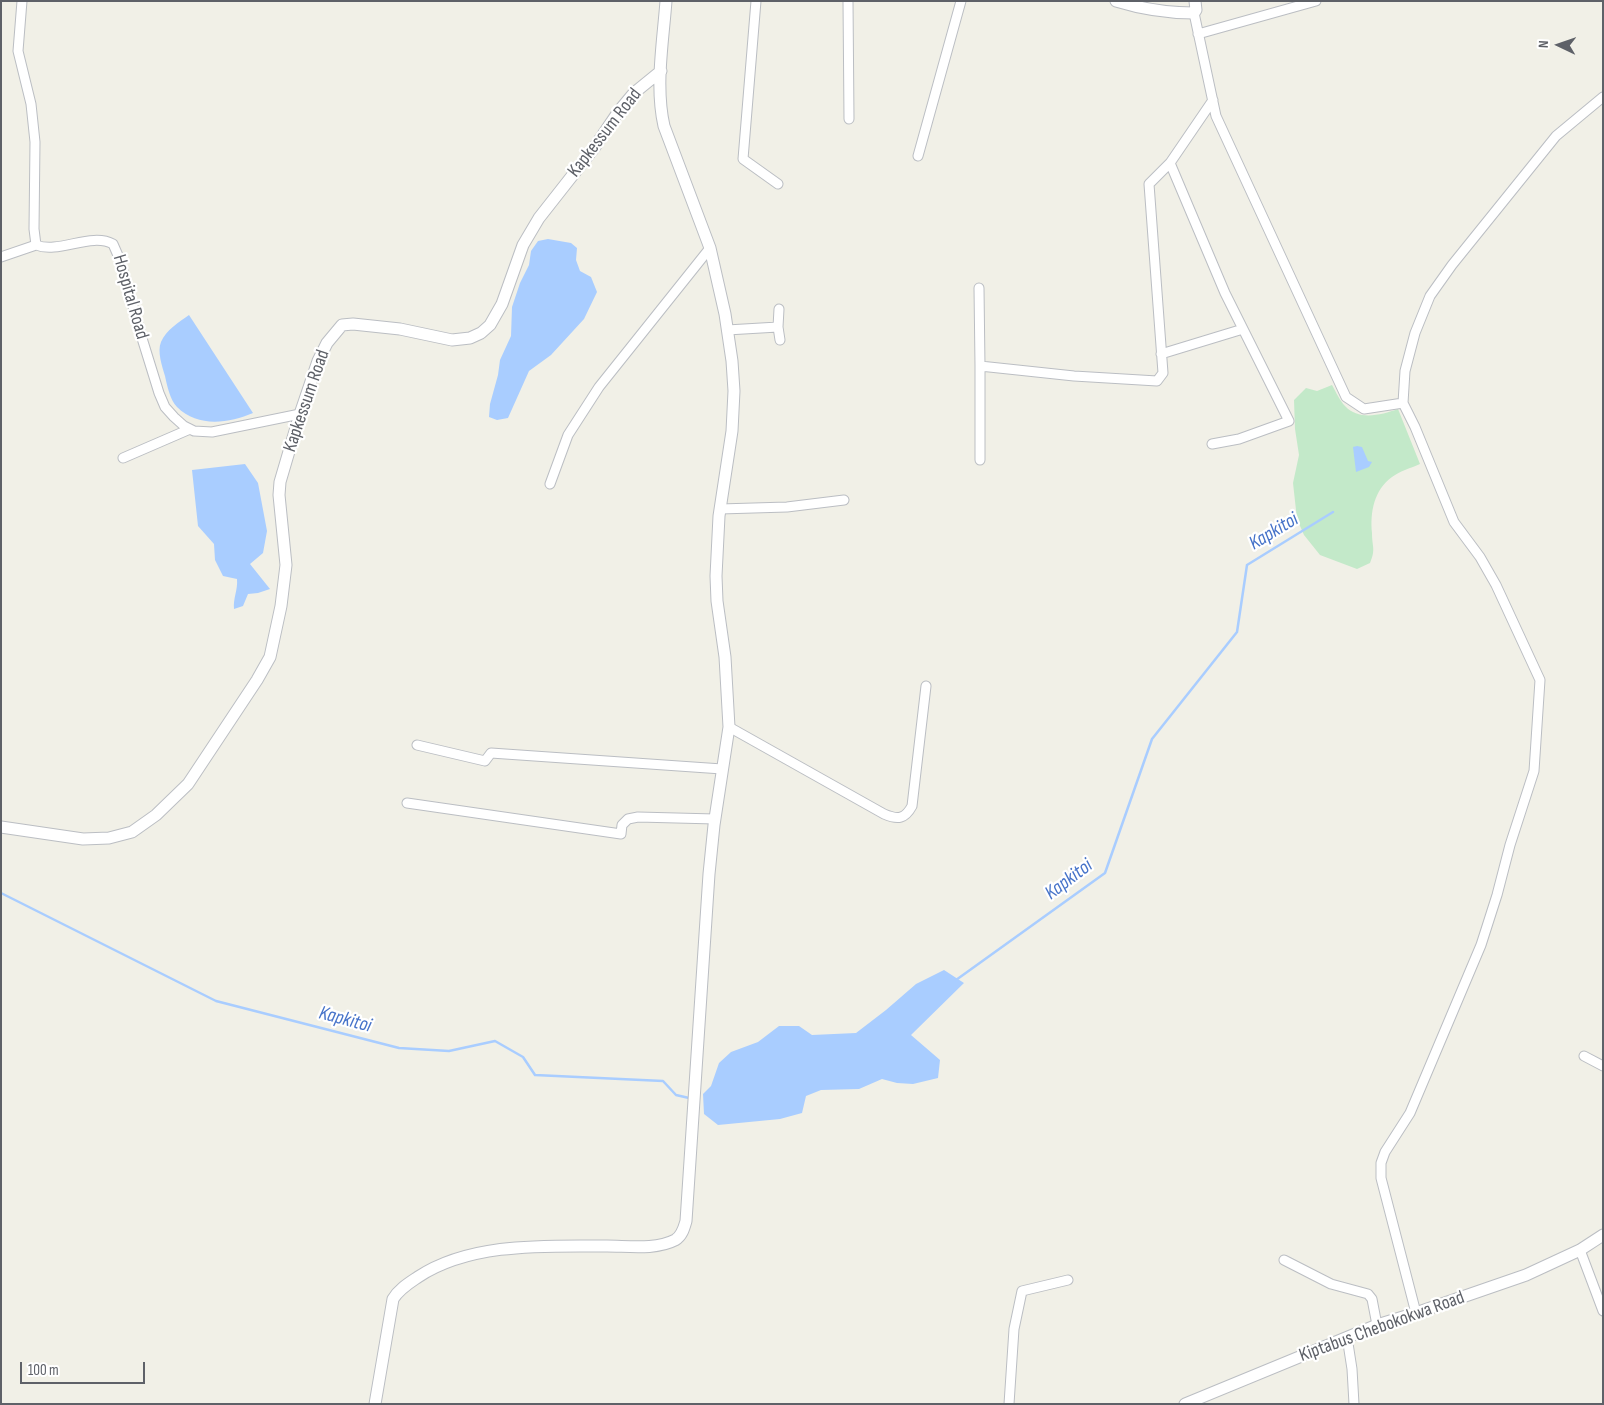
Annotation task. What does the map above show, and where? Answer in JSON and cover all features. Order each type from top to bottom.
[{"type":"street","points":[[1,256],[36,245],[34,229],[36,176],[34,133],[31,104],[18,51],[22,1]]},
{"type":"street","points":[[376,1404],[393,1299],[397,1293],[422,1274],[461,1256],[500,1249],[576,1246],[653,1246],[669,1243],[682,1234],[688,1212],[708,874],[729,727],[725,657],[717,601],[716,576],[720,509],[732,431],[734,391],[732,360],[727,330],[710,248],[664,126],[660,108],[666,1]]},
{"type":"street","points":[[756,1],[743,159],[778,184]]},
{"type":"street","points":[[848,1],[849,119]]},
{"type":"street","points":[[918,156],[961,1]]},
{"type":"street","points":[[1116,1],[1135,7],[1171,13],[1194,7],[1216,116],[1346,397],[1364,409],[1403,403]]},
{"type":"street","points":[[1198,34],[1316,1]]},
{"type":"street","name":"Kapkessum Road","points":[[1,827],[83,839],[109,838],[132,832],[156,815],[188,784],[270,658],[282,606],[286,566],[279,496],[280,482],[300,414],[326,343],[342,326],[353,324],[400,329],[452,340],[462,340],[481,333],[490,325],[502,304],[524,245],[539,218],[594,148],[619,110],[634,93],[661,71]]},
{"type":"street","points":[[1416,1313],[1381,1178],[1381,1163],[1385,1152],[1410,1113],[1481,945],[1534,770],[1540,680],[1496,585],[1480,557],[1454,522],[1415,427],[1403,403],[1405,371],[1416,333],[1430,296],[1452,265],[1556,136],[1603,97]]},
{"type":"street","points":[[980,366],[1074,376],[1157,381],[1163,373],[1149,184],[1170,163],[1212,100]]},
{"type":"street","points":[[1170,163],[1225,292],[1289,421],[1239,439],[1212,444]]},
{"type":"street","name":"Hospital Road","points":[[36,245],[44,247],[103,240],[113,244],[120,260],[140,335],[165,407],[174,418],[190,429]]},
{"type":"street","points":[[550,484],[568,435],[598,388],[710,248]]},
{"type":"street","points":[[980,288],[980,460]]},
{"type":"street","points":[[779,309],[778,326],[780,340]]},
{"type":"street","points":[[727,330],[778,326]]},
{"type":"street","points":[[1161,354],[1243,329]]},
{"type":"street","points":[[123,458],[190,429],[212,432],[300,414]]},
{"type":"street","points":[[720,509],[787,507],[844,500]]},
{"type":"street","points":[[729,727],[884,814],[900,818],[908,814],[912,806],[926,686]]},
{"type":"street","points":[[417,745],[485,761],[491,753],[722,769]]},
{"type":"street","points":[[407,803],[621,834],[622,825],[628,819],[638,816],[715,819]]},
{"type":"street","points":[[1584,1056],[1603,1066]]},
{"type":"street","name":"Kiptabus Chebokokwa Road","points":[[1185,1404],[1377,1325],[1526,1275],[1580,1250],[1603,1235]]},
{"type":"street","points":[[1580,1250],[1603,1311]]},
{"type":"street","points":[[1284,1260],[1331,1284],[1368,1294],[1372,1300],[1377,1325]]},
{"type":"street","points":[[1009,1404],[1014,1329],[1022,1291],[1068,1280]]},
{"type":"street","points":[[1347,1337],[1352,1369],[1354,1404]]},
{"type":"green space","points":[[1332,385],[1343,404],[1357,414],[1377,415],[1398,409],[1420,464],[1395,475],[1381,488],[1373,509],[1372,558],[1370,563],[1357,569],[1320,555],[1304,535],[1297,519],[1293,483],[1299,455],[1295,429],[1294,400],[1306,388],[1317,391]]},
{"type":"water","points":[[548,239],[571,243],[577,248],[576,260],[580,271],[591,277],[597,292],[584,319],[551,355],[529,371],[508,418],[497,420],[489,417],[490,404],[500,360],[511,336],[512,307],[520,283],[529,265],[531,251],[538,241]]},
{"type":"water","points":[[189,315],[253,413],[224,421],[204,421],[185,414],[172,400],[161,363],[160,346],[169,330]]},
{"type":"water","points":[[1353,447],[1362,447],[1368,461],[1372,462],[1369,467],[1356,472]]},
{"type":"water","points":[[245,464],[258,483],[267,531],[263,553],[250,564],[270,589],[248,594],[243,606],[234,609],[237,579],[223,576],[215,560],[214,544],[198,526],[192,470]]},
{"type":"water","points":[[944,970],[964,983],[911,1035],[940,1060],[938,1078],[913,1084],[897,1083],[882,1079],[859,1089],[821,1090],[806,1096],[802,1113],[780,1119],[718,1125],[704,1114],[703,1094],[711,1086],[719,1063],[731,1052],[758,1042],[779,1026],[799,1026],[812,1035],[856,1033],[916,984]]},
{"type":"waterway","name":"Kapkitoi","points":[[956,980],[1105,873],[1152,739],[1237,632],[1247,565],[1333,512]]},
{"type":"waterway","name":"Kapkitoi","points":[[1,893],[216,1001],[399,1048],[449,1051],[495,1041],[523,1057],[535,1075],[663,1081],[676,1095],[689,1098]]}]
